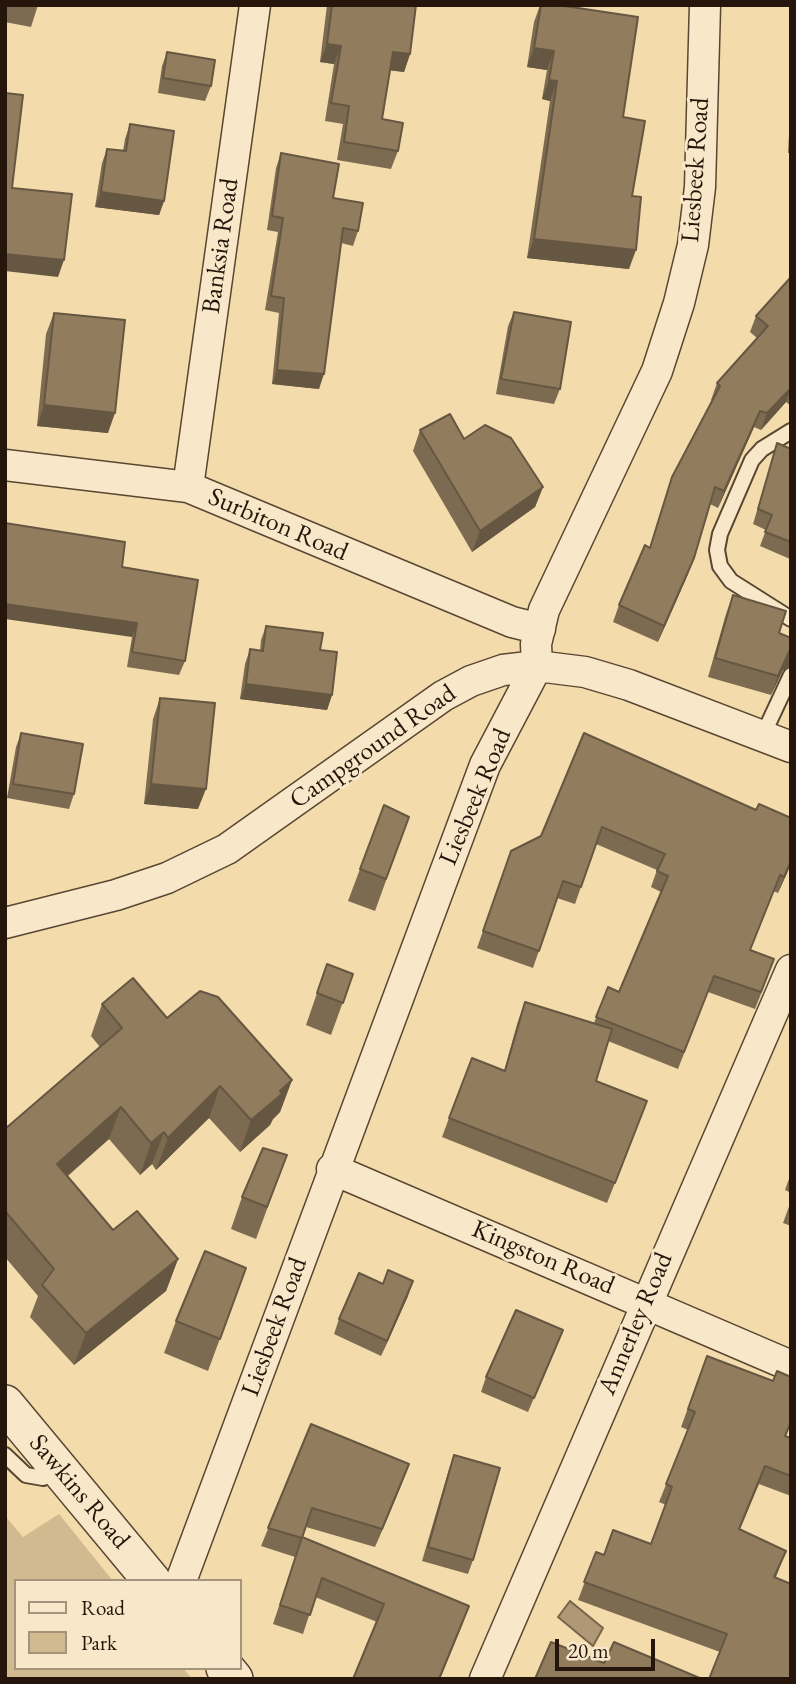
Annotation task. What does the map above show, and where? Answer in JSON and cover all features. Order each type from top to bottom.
[{"type":"street","name":"Banksia Road","points":[[188,487],[255,5]]},
{"type":"street","name":"Liesbeek Road","points":[[182,1579],[332,1168],[485,765],[537,666],[544,610],[657,371],[679,303],[693,245],[700,187],[705,5]]},
{"type":"street","name":"Surbiton Road","points":[[5,465],[188,487],[512,622],[540,629]]},
{"type":"street","name":"Campground Road","points":[[5,923],[116,895],[167,878],[215,855],[443,696],[471,681],[503,670],[537,666],[573,669],[607,678],[791,747]]},
{"type":"street","name":"Annerley Road","points":[[485,1679],[645,1301],[791,970]]},
{"type":"street","name":"Kingston Road","points":[[332,1168],[791,1366]]},
{"type":"street","name":"Sawkins Road","points":[[5,1404],[150,1579]]},
{"type":"lane","points":[[791,431],[762,449],[752,460],[720,534],[717,550],[720,566],[731,581],[791,619]]},
{"type":"lane","points":[[763,735],[791,675]]},
{"type":"lane","points":[[5,1455],[26,1475],[43,1478],[62,1472]]},
{"type":"green space","points":[[59,1514],[111,1579],[14,1579],[14,1670],[185,1670],[192,1679],[5,1679],[5,1516],[23,1537]]},
{"type":"shaded area","points":[[570,1601],[603,1628],[593,1646],[558,1617]]},
{"type":"building","points":[[332,5],[416,5],[410,54],[393,52],[382,119],[403,123],[398,151],[344,142],[349,106],[331,103],[341,46],[327,44]]},
{"type":"building","points":[[541,5],[638,17],[623,117],[645,121],[632,196],[641,197],[636,250],[534,239],[557,81],[549,80],[554,51],[534,48]]},
{"type":"building","points":[[167,52],[215,60],[211,86],[163,78]]},
{"type":"building","points":[[5,93],[23,95],[12,188],[72,194],[64,260],[5,254]]},
{"type":"building","points":[[130,124],[174,131],[164,201],[101,192],[107,149],[126,151]]},
{"type":"building","points":[[281,153],[339,164],[333,198],[363,203],[358,231],[343,228],[324,374],[277,370],[284,298],[271,296],[283,218],[272,216]]},
{"type":"building","points":[[791,277],[791,388],[767,413],[760,411],[724,491],[715,487],[694,558],[664,626],[619,605],[645,545],[650,548],[672,477],[720,386],[717,383],[768,326],[756,316]]},
{"type":"building","points":[[514,312],[571,322],[560,389],[501,379]]},
{"type":"building","points":[[54,313],[125,320],[115,413],[44,405]]},
{"type":"building","points":[[450,414],[464,439],[485,425],[511,438],[543,487],[480,531],[420,430]]},
{"type":"building","points":[[777,443],[791,449],[791,542],[765,532],[772,515],[758,509]]},
{"type":"building","points":[[5,523],[125,542],[122,567],[198,580],[185,661],[132,652],[137,623],[5,604]]},
{"type":"building","points":[[733,595],[786,611],[779,633],[791,638],[791,651],[778,676],[715,658]]},
{"type":"building","points":[[266,626],[323,633],[320,650],[337,652],[332,695],[246,684],[250,649],[263,651]]},
{"type":"building","points":[[160,698],[215,703],[206,789],[151,784]]},
{"type":"building","points":[[21,733],[83,744],[74,794],[13,784]]},
{"type":"building","points":[[584,733],[756,810],[759,804],[791,818],[791,861],[784,877],[780,875],[750,950],[774,959],[761,992],[714,976],[684,1052],[596,1017],[608,987],[619,992],[668,876],[657,871],[665,854],[602,827],[581,887],[563,881],[539,951],[483,931],[511,851],[541,836]]},
{"type":"building","points":[[384,805],[409,817],[386,879],[360,869]]},
{"type":"building","points":[[327,964],[353,974],[343,1003],[317,993]]},
{"type":"building","points":[[133,978],[167,1018],[200,991],[218,997],[292,1080],[280,1091],[282,1094],[251,1120],[220,1086],[168,1138],[164,1132],[151,1143],[121,1107],[57,1164],[113,1230],[137,1211],[178,1259],[86,1333],[42,1285],[54,1269],[5,1211],[5,1129],[122,1028],[102,1004]]},
{"type":"building","points":[[525,1002],[612,1029],[596,1081],[647,1101],[615,1183],[449,1118],[472,1058],[505,1071]]},
{"type":"building","points":[[263,1148],[287,1155],[267,1207],[242,1197]]},
{"type":"building","points":[[205,1251],[246,1268],[220,1339],[176,1321]]},
{"type":"building","points":[[388,1270],[413,1281],[387,1341],[339,1319],[359,1273],[383,1284]]},
{"type":"building","points":[[516,1310],[563,1330],[534,1398],[486,1377]]},
{"type":"building","points":[[707,1356],[773,1381],[777,1371],[791,1377],[791,1422],[785,1436],[791,1438],[791,1476],[765,1466],[739,1529],[786,1551],[774,1577],[791,1584],[791,1679],[709,1679],[727,1634],[584,1582],[596,1552],[604,1555],[613,1530],[651,1544],[672,1487],[666,1484],[695,1412],[688,1409]]},
{"type":"building","points":[[311,1424],[409,1464],[382,1529],[312,1508],[302,1538],[268,1528]]},
{"type":"building","points":[[454,1455],[500,1468],[473,1560],[428,1547]]},
{"type":"building","points":[[302,1537],[469,1606],[439,1679],[353,1679],[384,1604],[322,1578],[310,1615],[280,1605]]},
{"type":"building","points":[[551,1642],[604,1663],[614,1642],[702,1679],[535,1679]]}]
